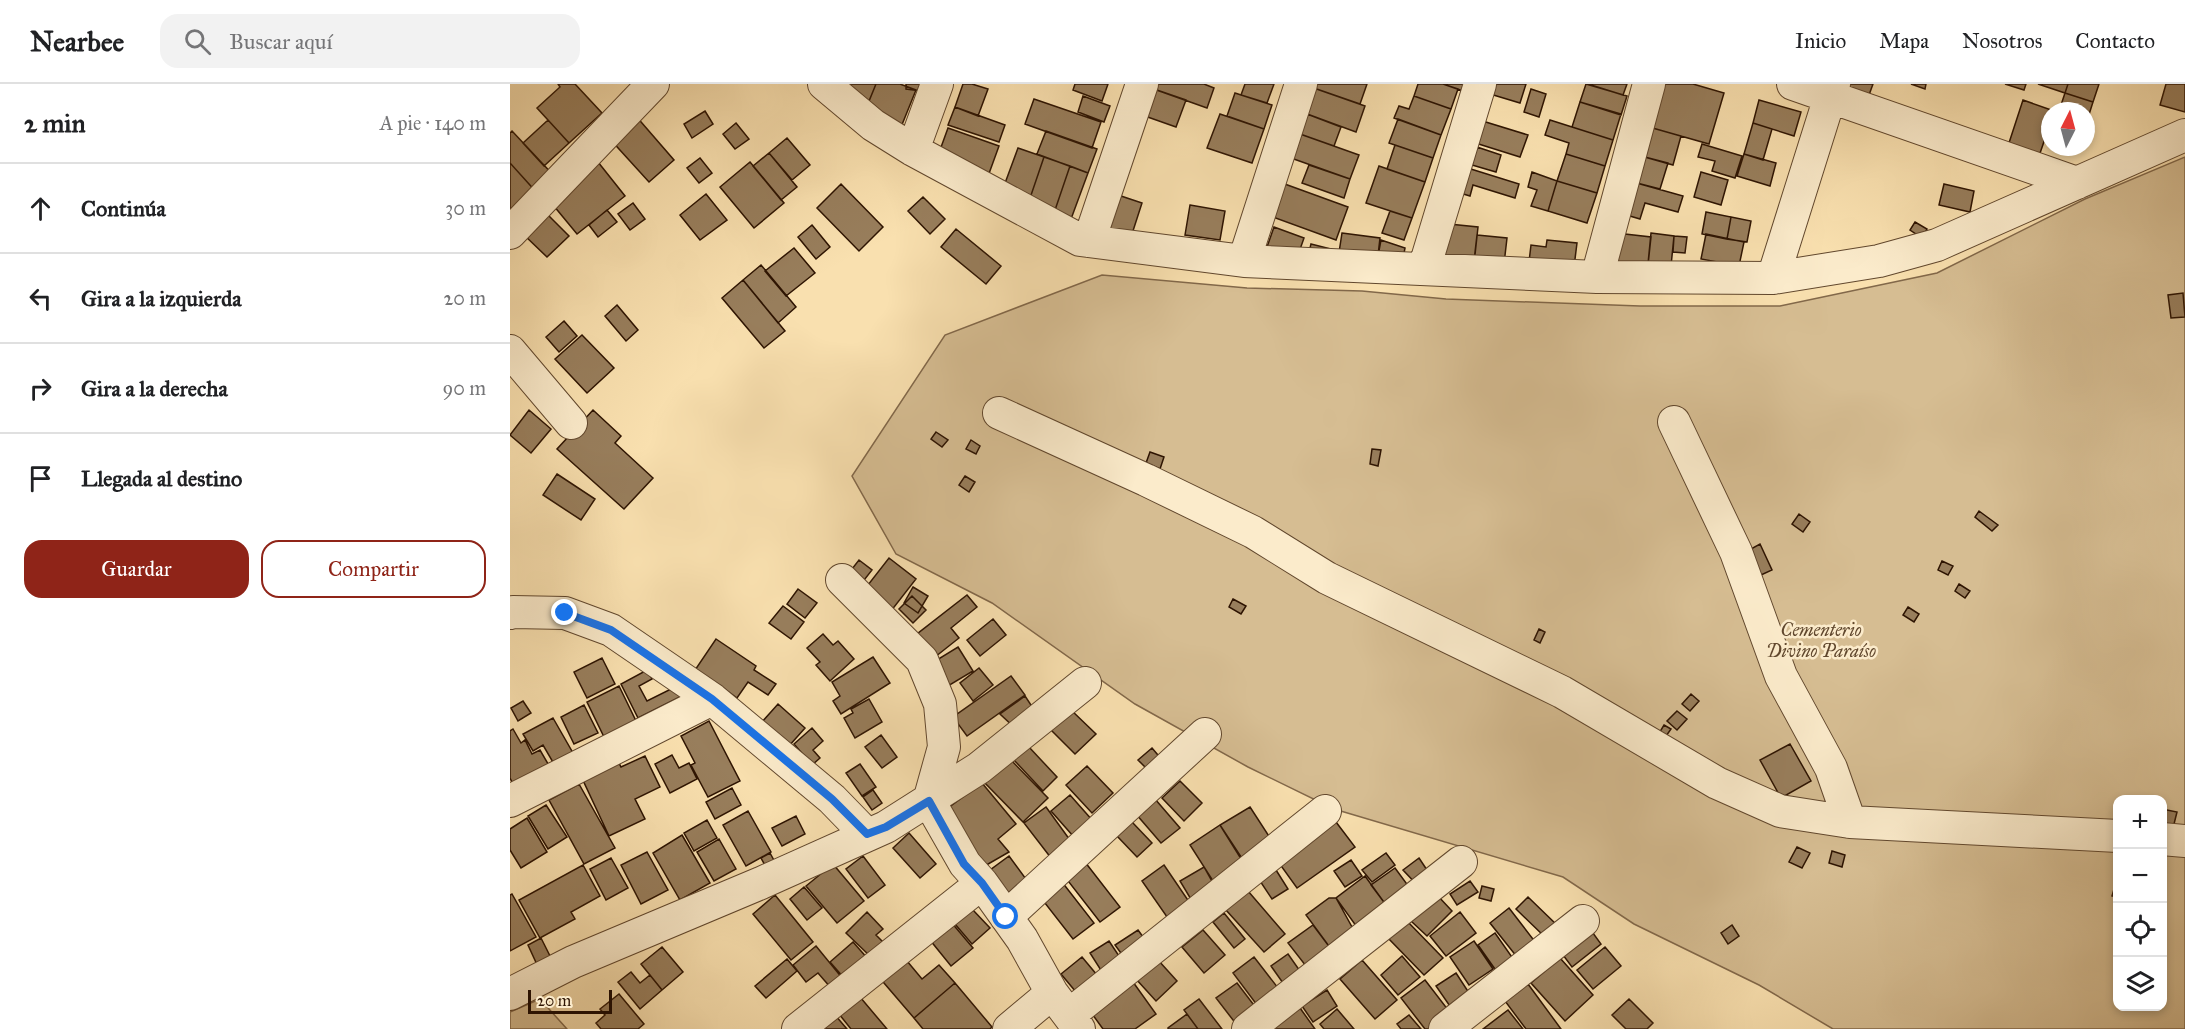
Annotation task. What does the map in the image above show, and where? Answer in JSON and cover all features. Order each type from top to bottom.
[{"type":"street","points":[[510,233],[653,84]]},
{"type":"street","points":[[824,84],[873,125],[913,150],[1080,240],[1244,261],[1597,277],[1773,278],[1879,261],[1937,245],[2185,135]]},
{"type":"street","points":[[913,150],[937,84]]},
{"type":"street","points":[[1089,241],[1142,84]]},
{"type":"street","points":[[1244,261],[1301,84]]},
{"type":"street","points":[[1424,269],[1480,84]]},
{"type":"street","points":[[1597,277],[1649,84]]},
{"type":"street","points":[[1793,84],[1832,90],[2077,183]]},
{"type":"street","points":[[1773,278],[1832,90]]},
{"type":"street","points":[[510,351],[571,423]]},
{"type":"street","points":[[999,413],[1253,532],[1327,578],[1562,692],[1717,783],[1780,811],[1850,822],[2113,836]]},
{"type":"street","points":[[1674,422],[1736,552],[1781,676],[1831,768],[1850,822]]},
{"type":"street","points":[[842,580],[922,660],[940,704],[944,747],[929,801],[964,864],[982,883],[1022,939],[1067,1012]]},
{"type":"street","points":[[510,613],[565,613],[611,630],[712,699],[832,799],[867,834]]},
{"type":"street","points":[[510,994],[573,962],[761,883],[886,827],[979,768],[1085,683]]},
{"type":"street","points":[[510,801],[712,699]]},
{"type":"street","points":[[1006,917],[1205,734]]},
{"type":"street","points":[[1009,1029],[1067,1012],[1325,811]]},
{"type":"street","points":[[2167,839],[2185,841]]},
{"type":"street","points":[[1248,1029],[1461,862]]},
{"type":"street","points":[[798,1029],[982,883]]},
{"type":"street","points":[[1445,1029],[1583,921]]},
{"type":"green space","name":"Cementerio Divino Paraíso","points":[[2185,157],[2185,1029],[1833,1029],[1759,985],[1634,924],[1563,877],[1334,809],[1248,767],[1135,704],[992,603],[896,554],[852,476],[945,335],[1102,275],[1247,288],[1362,291],[1446,299],[1640,306],[1780,306],[1937,273],[2085,199]]},
{"type":"green space","points":[[540,999],[567,1029],[510,1029],[510,1012]]},
{"type":"building","points":[[558,84],[575,84],[602,113],[569,143],[537,108],[560,87]]},
{"type":"building","points":[[841,84],[876,84],[867,106]]},
{"type":"building","points":[[876,84],[900,84],[916,90],[899,132],[867,106]]},
{"type":"building","points":[[906,84],[922,84],[921,91],[906,89]]},
{"type":"building","points":[[963,84],[988,89],[978,116],[955,107]]},
{"type":"building","points":[[1075,84],[1108,84],[1102,101],[1073,90]]},
{"type":"building","points":[[1153,84],[1204,84],[1214,88],[1207,108],[1151,88]]},
{"type":"building","points":[[1245,84],[1274,84],[1267,103],[1241,95]]},
{"type":"building","points":[[1309,84],[1367,84],[1360,104],[1308,86]]},
{"type":"building","points":[[1418,84],[1443,84],[1458,89],[1451,109],[1414,96]]},
{"type":"building","points":[[1443,84],[1468,84],[1466,92]]},
{"type":"building","points":[[1493,84],[1526,84],[1520,103],[1490,94]]},
{"type":"building","points":[[1586,84],[1627,96],[1621,115],[1580,102]]},
{"type":"building","points":[[1588,84],[1627,84],[1623,95]]},
{"type":"building","points":[[1662,84],[1693,84],[1724,93],[1709,144],[1649,127]]},
{"type":"building","points":[[1844,84],[1873,84],[1869,95],[1843,87]]},
{"type":"building","points":[[1911,84],[1926,84],[1925,89]]},
{"type":"building","points":[[2005,84],[2026,84],[2024,90]]},
{"type":"building","points":[[2038,84],[2068,84],[2065,93]]},
{"type":"building","points":[[2068,84],[2099,84],[2093,102],[2065,93]]},
{"type":"building","points":[[2166,84],[2185,84],[2185,112],[2160,105]]},
{"type":"building","points":[[1308,86],[1365,106],[1356,132],[1299,111]]},
{"type":"building","points":[[1151,88],[1186,100],[1176,127],[1142,115]]},
{"type":"building","points":[[1531,89],[1546,94],[1539,117],[1524,112]]},
{"type":"building","points":[[1235,93],[1272,105],[1264,129],[1227,116]]},
{"type":"building","points":[[2065,93],[2093,102],[2062,102]]},
{"type":"building","points":[[1083,96],[1110,106],[1104,122],[1078,112]]},
{"type":"building","points":[[1414,96],[1451,109],[1441,135],[1394,118],[1399,106],[1409,109]]},
{"type":"building","points":[[1034,99],[1101,122],[1092,148],[1025,124]]},
{"type":"building","points":[[1759,100],[1801,112],[1794,136],[1753,123]]},
{"type":"building","points":[[2023,100],[2041,106],[2041,150],[2038,159],[2007,149]]},
{"type":"building","points":[[1580,102],[1621,114],[1613,140],[1572,127]]},
{"type":"building","points":[[955,107],[1005,125],[999,142],[948,125]]},
{"type":"building","points":[[705,111],[713,124],[692,138],[684,124]]},
{"type":"building","points":[[1220,114],[1264,129],[1252,163],[1207,148]]},
{"type":"building","points":[[1307,114],[1341,127],[1334,146],[1300,134]]},
{"type":"building","points":[[635,115],[674,160],[649,182],[609,138]]},
{"type":"building","points":[[1398,119],[1441,135],[1433,158],[1389,143]]},
{"type":"building","points":[[1476,119],[1528,135],[1520,157],[1469,141]]},
{"type":"building","points":[[548,120],[569,143],[544,166],[523,143]]},
{"type":"building","points":[[1550,120],[1613,140],[1605,166],[1566,154],[1569,143],[1545,135]]},
{"type":"building","points":[[736,123],[749,139],[735,149],[723,134]]},
{"type":"building","points":[[1753,123],[1772,129],[1763,160],[1744,154]]},
{"type":"building","points":[[1649,127],[1681,136],[1673,165],[1641,156]]},
{"type":"building","points":[[948,128],[999,146],[987,179],[936,161]]},
{"type":"building","points":[[512,131],[556,178],[538,194],[510,163],[510,133]]},
{"type":"building","points":[[1046,131],[1097,149],[1088,173],[1037,154]]},
{"type":"building","points":[[1300,134],[1359,155],[1350,179],[1291,158]]},
{"type":"building","points":[[787,138],[810,165],[792,180],[769,153]]},
{"type":"building","points":[[1702,144],[1742,156],[1735,178],[1712,171],[1715,161],[1698,157]]},
{"type":"building","points":[[1395,145],[1433,158],[1425,182],[1387,169]]},
{"type":"building","points":[[1477,147],[1501,155],[1496,172],[1472,165]]},
{"type":"building","points":[[1018,148],[1044,157],[1028,204],[1001,194]]},
{"type":"building","points":[[769,153],[797,187],[781,200],[753,166]]},
{"type":"building","points":[[1566,154],[1605,166],[1597,193],[1557,181]]},
{"type":"building","points":[[1744,154],[1776,163],[1770,186],[1737,176]]},
{"type":"building","points":[[1641,156],[1668,163],[1660,189],[1633,182]]},
{"type":"building","points":[[1044,157],[1070,166],[1054,213],[1028,204]]},
{"type":"building","points":[[700,158],[712,173],[699,183],[687,168]]},
{"type":"building","points":[[598,162],[625,196],[577,234],[549,200]]},
{"type":"building","points":[[750,162],[784,203],[754,228],[720,187]]},
{"type":"building","points":[[510,163],[538,194],[516,214],[510,208]]},
{"type":"building","points":[[1309,165],[1350,179],[1344,198],[1302,183]]},
{"type":"building","points":[[1458,165],[1519,184],[1515,198],[1473,185],[1470,196],[1450,190]]},
{"type":"building","points":[[1070,166],[1088,173],[1071,219],[1054,213]]},
{"type":"building","points":[[1379,166],[1425,182],[1412,218],[1366,203]]},
{"type":"building","points":[[1532,172],[1557,181],[1548,211],[1531,206],[1537,190],[1528,187]]},
{"type":"building","points":[[1701,172],[1728,180],[1721,205],[1694,197]]},
{"type":"building","points":[[1557,181],[1597,193],[1587,223],[1548,211]]},
{"type":"building","points":[[1633,182],[1683,196],[1678,212],[1645,203],[1640,219],[1623,214]]},
{"type":"building","points":[[1282,183],[1348,207],[1336,240],[1270,216]]},
{"type":"building","points":[[841,184],[883,227],[859,251],[817,208]]},
{"type":"building","points":[[1944,184],[1974,191],[1970,212],[1939,205]]},
{"type":"building","points":[[706,194],[727,220],[700,240],[680,215]]},
{"type":"building","points":[[1121,196],[1142,203],[1131,237],[1109,229]]},
{"type":"building","points":[[923,197],[945,219],[930,234],[908,211]]},
{"type":"building","points":[[633,203],[645,219],[630,230],[618,214]]},
{"type":"building","points":[[1190,205],[1225,211],[1220,240],[1185,235]]},
{"type":"building","points":[[607,210],[617,222],[598,237],[589,225]]},
{"type":"building","points":[[544,211],[569,236],[547,257],[522,233]]},
{"type":"building","points":[[1390,211],[1412,218],[1404,240],[1382,233]]},
{"type":"building","points":[[1706,212],[1731,217],[1727,239],[1702,234]]},
{"type":"building","points":[[1731,217],[1751,221],[1747,242],[1727,239]]},
{"type":"building","points":[[1915,222],[1927,229],[1922,238],[1910,230]]},
{"type":"building","points":[[1439,223],[1478,227],[1474,264],[1435,260]]},
{"type":"building","points":[[812,225],[830,247],[816,259],[798,237]]},
{"type":"building","points":[[1274,227],[1304,238],[1297,258],[1267,247]]},
{"type":"building","points":[[956,229],[1001,266],[986,284],[941,247]]},
{"type":"building","points":[[1342,233],[1380,238],[1377,264],[1338,259]]},
{"type":"building","points":[[1616,233],[1651,237],[1647,274],[1612,270]]},
{"type":"building","points":[[1651,233],[1674,236],[1670,276],[1647,274]]},
{"type":"building","points":[[1706,234],[1744,242],[1739,266],[1701,259]]},
{"type":"building","points":[[1477,235],[1507,238],[1504,264],[1474,261]]},
{"type":"building","points":[[1674,236],[1687,237],[1685,253],[1673,252]]},
{"type":"building","points":[[1381,240],[1405,248],[1402,264],[1378,256]]},
{"type":"building","points":[[1547,240],[1577,243],[1573,275],[1528,270],[1531,245],[1546,247]]},
{"type":"building","points":[[1311,244],[1331,249],[1328,261],[1308,256]]},
{"type":"building","points":[[794,248],[815,273],[786,296],[765,271]]},
{"type":"building","points":[[761,265],[796,307],[778,323],[743,280]]},
{"type":"building","points":[[743,280],[785,331],[764,348],[722,298]]},
{"type":"building","points":[[2183,293],[2185,317],[2171,318],[2168,295]]},
{"type":"building","points":[[617,305],[638,330],[626,341],[605,316]]},
{"type":"building","points":[[564,321],[577,336],[559,352],[546,337]]},
{"type":"building","points":[[582,335],[614,368],[587,393],[555,359]]},
{"type":"building","points":[[529,410],[551,429],[531,453],[510,435]]},
{"type":"building","points":[[593,410],[621,436],[615,443],[653,478],[624,509],[557,449]]},
{"type":"building","points":[[936,432],[948,440],[942,447],[931,439]]},
{"type":"building","points":[[971,440],[980,446],[976,454],[966,449]]},
{"type":"building","points":[[1372,449],[1381,450],[1378,466],[1370,464]]},
{"type":"building","points":[[1150,452],[1164,457],[1160,469],[1146,463]]},
{"type":"building","points":[[557,474],[595,499],[581,520],[543,495]]},
{"type":"building","points":[[965,476],[975,482],[969,492],[959,485]]},
{"type":"building","points":[[1979,511],[1998,525],[1992,531],[1975,517]]},
{"type":"building","points":[[1799,514],[1810,522],[1803,532],[1792,524]]},
{"type":"building","points":[[1760,544],[1772,570],[1761,575],[1749,550]]},
{"type":"building","points":[[889,558],[916,579],[891,611],[864,590]]},
{"type":"building","points":[[859,560],[872,570],[861,584],[848,574]]},
{"type":"building","points":[[1942,561],[1953,566],[1948,575],[1938,570]]},
{"type":"building","points":[[1959,584],[1970,591],[1965,598],[1955,591]]},
{"type":"building","points":[[913,587],[928,596],[918,613],[904,603]]},
{"type":"building","points":[[798,589],[817,603],[805,618],[787,604]]},
{"type":"building","points":[[967,595],[977,607],[951,628],[959,638],[935,657],[917,634]]},
{"type":"building","points":[[912,596],[926,610],[913,623],[899,609]]},
{"type":"building","points":[[1233,599],[1246,606],[1241,614],[1229,607]]},
{"type":"building","points":[[783,606],[804,622],[791,639],[769,623]]},
{"type":"building","points":[[1908,607],[1919,614],[1914,622],[1903,615]]},
{"type":"building","points":[[993,619],[1006,635],[980,656],[967,640]]},
{"type":"building","points":[[1539,629],[1545,632],[1540,643],[1534,640]]},
{"type":"building","points":[[823,634],[833,645],[838,641],[854,659],[830,681],[816,665],[820,662],[807,648]]},
{"type":"building","points":[[716,639],[756,666],[754,670],[776,684],[768,695],[748,682],[737,698],[709,678],[693,673]]},
{"type":"building","points":[[958,647],[973,671],[938,692],[927,666]]},
{"type":"building","points":[[873,657],[890,683],[841,714],[833,701],[840,696],[832,682]]},
{"type":"building","points":[[602,658],[615,684],[587,698],[574,672]]},
{"type":"building","points":[[979,668],[993,685],[973,701],[960,683]]},
{"type":"building","points":[[647,670],[652,679],[639,686],[647,701],[677,686],[682,696],[638,718],[621,684]]},
{"type":"building","points":[[1011,676],[1025,695],[967,736],[953,717]]},
{"type":"building","points":[[619,686],[637,723],[605,739],[587,702]]},
{"type":"building","points":[[1691,694],[1699,701],[1690,711],[1682,704]]},
{"type":"building","points":[[1025,696],[1035,711],[1015,728],[1000,714]]},
{"type":"building","points":[[869,699],[882,722],[855,738],[844,718],[853,713],[851,709]]},
{"type":"building","points":[[523,701],[531,713],[518,721],[511,708]]},
{"type":"building","points":[[778,704],[805,728],[789,746],[762,722]]},
{"type":"building","points":[[584,705],[598,733],[574,744],[561,717]]},
{"type":"building","points":[[1070,709],[1096,734],[1075,754],[1050,729]]},
{"type":"building","points":[[1677,711],[1687,719],[1677,730],[1667,721]]},
{"type":"building","points":[[553,718],[573,753],[554,764],[543,745],[533,751],[523,734]]},
{"type":"building","points":[[709,721],[740,781],[708,797],[691,765],[695,763],[681,736]]},
{"type":"building","points":[[1664,725],[1671,729],[1664,739],[1658,735]]},
{"type":"building","points":[[812,728],[823,741],[813,750],[820,758],[812,765],[794,744]]},
{"type":"building","points":[[513,729],[521,743],[525,740],[532,754],[540,750],[551,769],[515,788],[510,778],[510,731]]},
{"type":"building","points":[[881,735],[897,757],[882,768],[865,747]]},
{"type":"building","points":[[1790,744],[1811,781],[1781,798],[1760,760]]},
{"type":"building","points":[[1028,746],[1057,777],[1043,791],[1014,760]]},
{"type":"building","points":[[1152,748],[1163,761],[1150,772],[1138,760]]},
{"type":"building","points":[[672,755],[679,768],[689,763],[697,779],[670,793],[655,764]]},
{"type":"building","points":[[645,756],[660,787],[635,799],[645,819],[609,836],[581,776],[617,759],[621,767]]},
{"type":"building","points":[[1008,757],[1048,798],[1023,822],[983,781]]},
{"type":"building","points":[[860,764],[876,787],[862,796],[846,773]]},
{"type":"building","points":[[1087,766],[1113,793],[1092,813],[1066,785]]},
{"type":"building","points":[[1180,781],[1202,803],[1184,821],[1162,798]]},
{"type":"building","points":[[982,783],[1016,824],[998,839],[1009,852],[983,867],[944,811]]},
{"type":"building","points":[[579,784],[615,848],[584,864],[549,800]]},
{"type":"building","points":[[732,788],[741,805],[715,819],[706,802]]},
{"type":"building","points":[[873,790],[882,803],[872,810],[863,797]]},
{"type":"building","points":[[1070,795],[1100,829],[1081,845],[1051,811]]},
{"type":"building","points":[[1155,799],[1180,828],[1161,843],[1136,814]]},
{"type":"building","points":[[546,805],[567,837],[548,849],[528,816]]},
{"type":"building","points":[[1046,807],[1075,847],[1058,867],[1024,823]]},
{"type":"building","points":[[1250,807],[1274,844],[1245,863],[1220,825]]},
{"type":"building","points":[[2167,810],[2177,812],[2173,828],[2167,826]]},
{"type":"building","points":[[748,811],[771,852],[746,866],[723,825]]},
{"type":"building","points":[[796,816],[805,834],[782,846],[772,828]]},
{"type":"building","points":[[527,818],[547,852],[521,868],[510,850],[510,829]]},
{"type":"building","points":[[707,820],[717,838],[694,851],[684,833]]},
{"type":"building","points":[[1132,822],[1152,843],[1137,857],[1117,836]]},
{"type":"building","points":[[1336,822],[1355,847],[1297,888],[1279,863]]},
{"type":"building","points":[[1220,825],[1248,870],[1220,892],[1190,845]]},
{"type":"building","points":[[909,833],[936,864],[920,878],[893,848]]},
{"type":"building","points":[[682,835],[710,883],[680,900],[653,853]]},
{"type":"building","points":[[719,839],[736,869],[714,881],[697,852]]},
{"type":"building","points":[[1797,847],[1810,853],[1802,868],[1789,862]]},
{"type":"building","points":[[1832,851],[1845,855],[1842,867],[1829,863]]},
{"type":"building","points":[[647,852],[668,890],[641,904],[621,865]]},
{"type":"building","points":[[770,853],[776,864],[767,869],[761,858]]},
{"type":"building","points":[[1386,853],[1395,865],[1372,882],[1362,870]]},
{"type":"building","points":[[863,856],[885,885],[868,898],[846,869]]},
{"type":"building","points":[[1009,856],[1034,890],[1007,909],[982,876]]},
{"type":"building","points":[[611,858],[628,888],[606,900],[590,869]]},
{"type":"building","points":[[1419,858],[1431,876],[1420,888],[1403,870]]},
{"type":"building","points":[[1351,860],[1362,876],[1345,887],[1334,871]]},
{"type":"building","points":[[1085,862],[1120,907],[1100,922],[1065,877]]},
{"type":"building","points":[[833,864],[864,901],[837,923],[806,886]]},
{"type":"building","points":[[583,865],[600,896],[571,912],[575,919],[540,938],[519,900]]},
{"type":"building","points":[[1164,865],[1196,912],[1174,927],[1142,881]]},
{"type":"building","points":[[1204,867],[1218,892],[1195,906],[1180,881]]},
{"type":"building","points":[[1395,868],[1412,891],[1389,909],[1371,885]]},
{"type":"building","points":[[1276,870],[1288,889],[1272,899],[1260,881]]},
{"type":"building","points":[[1365,876],[1389,909],[1359,930],[1336,898]]},
{"type":"building","points":[[1470,881],[1478,892],[1457,905],[1450,894]]},
{"type":"building","points":[[1062,882],[1094,923],[1073,939],[1041,898]]},
{"type":"building","points":[[1482,886],[1494,889],[1491,901],[1479,898]]},
{"type":"building","points":[[804,887],[822,908],[807,920],[790,899]]},
{"type":"building","points":[[1248,891],[1285,934],[1264,952],[1226,910]]},
{"type":"building","points":[[512,894],[536,937],[510,951],[510,895]]},
{"type":"building","points":[[775,895],[813,942],[791,960],[753,914]]},
{"type":"building","points":[[1437,895],[1452,911],[1427,936],[1411,921]]},
{"type":"building","points":[[1528,897],[1559,927],[1547,939],[1516,909]]},
{"type":"building","points":[[1329,898],[1336,898],[1357,936],[1334,953],[1306,915]]},
{"type":"building","points":[[1509,908],[1536,943],[1517,957],[1490,923]]},
{"type":"building","points":[[972,909],[990,928],[972,944],[955,924]]},
{"type":"building","points":[[867,912],[883,929],[876,935],[885,944],[872,958],[846,933]]},
{"type":"building","points":[[1460,912],[1476,933],[1446,956],[1430,936]]},
{"type":"building","points":[[1224,913],[1245,939],[1234,948],[1213,922]]},
{"type":"building","points":[[1407,921],[1443,958],[1424,975],[1388,938]]},
{"type":"building","points":[[951,922],[973,948],[951,966],[930,940]]},
{"type":"building","points":[[1313,925],[1337,957],[1313,975],[1288,943]]},
{"type":"building","points":[[1732,925],[1739,936],[1728,944],[1721,933]]},
{"type":"building","points":[[1590,929],[1601,944],[1572,967],[1560,951]]},
{"type":"building","points":[[1138,930],[1149,945],[1126,960],[1115,945]]},
{"type":"building","points":[[1203,930],[1225,955],[1204,973],[1182,947]]},
{"type":"building","points":[[1495,933],[1514,960],[1497,972],[1478,945]]},
{"type":"building","points":[[541,938],[553,962],[539,969],[528,945]]},
{"type":"building","points":[[1109,941],[1123,962],[1104,975],[1090,953]]},
{"type":"building","points":[[1474,941],[1493,969],[1469,985],[1450,957]]},
{"type":"building","points":[[853,942],[868,959],[844,978],[830,962]]},
{"type":"building","points":[[816,946],[843,979],[831,988],[818,973],[806,982],[793,965]]},
{"type":"building","points":[[662,947],[683,972],[662,990],[641,964]]},
{"type":"building","points":[[1605,947],[1621,966],[1593,989],[1577,970]]},
{"type":"building","points":[[1288,954],[1307,981],[1290,993],[1271,966]]},
{"type":"building","points":[[902,955],[922,979],[939,965],[955,983],[914,1018],[878,976]]},
{"type":"building","points":[[1402,956],[1420,977],[1398,995],[1381,975]]},
{"type":"building","points":[[1082,957],[1102,981],[1081,998],[1061,974]]},
{"type":"building","points":[[1254,957],[1285,997],[1263,1013],[1233,973]]},
{"type":"building","points":[[1560,958],[1593,995],[1565,1021],[1531,983]]},
{"type":"building","points":[[787,959],[797,971],[766,998],[755,986]]},
{"type":"building","points":[[1158,960],[1177,981],[1156,1001],[1136,979]]},
{"type":"building","points":[[1362,960],[1397,1000],[1375,1019],[1340,979]]},
{"type":"building","points":[[631,972],[640,983],[650,975],[662,990],[640,1009],[618,982]]},
{"type":"building","points":[[1456,973],[1473,999],[1454,1012],[1436,986]]},
{"type":"building","points":[[1425,980],[1452,1015],[1434,1029],[1425,1029],[1401,998]]},
{"type":"building","points":[[1133,982],[1156,1014],[1135,1029],[1103,1029],[1090,1011]]},
{"type":"building","points":[[955,983],[992,1027],[990,1029],[923,1029],[914,1018]]},
{"type":"building","points":[[1237,983],[1263,1017],[1240,1029],[1216,998]]},
{"type":"building","points":[[1528,984],[1561,1029],[1526,1029],[1505,1001]]},
{"type":"building","points":[[1327,990],[1337,1006],[1313,1022],[1302,1006]]},
{"type":"building","points":[[619,994],[644,1024],[638,1029],[601,1029],[596,1023],[605,1015],[600,1009]]},
{"type":"building","points":[[860,997],[887,1029],[851,1029],[839,1014]]},
{"type":"building","points":[[1199,999],[1222,1029],[1198,1029],[1184,1010]]},
{"type":"building","points":[[1629,999],[1653,1023],[1647,1029],[1626,1029],[1612,1015]]},
{"type":"building","points":[[1300,1008],[1315,1029],[1273,1028]]},
{"type":"building","points":[[1337,1009],[1354,1029],[1324,1029],[1320,1024]]},
{"type":"building","points":[[1508,1010],[1523,1029],[1483,1029]]},
{"type":"building","points":[[1187,1014],[1198,1029],[1168,1029],[1168,1028]]},
{"type":"building","points":[[835,1015],[847,1029],[824,1029],[822,1026]]},
{"type":"building","points":[[1409,1015],[1421,1029],[1401,1029],[1397,1024]]},
{"type":"route","points":[[565,613],[611,630],[712,699],[832,799],[867,834],[886,827],[929,801],[964,864],[982,883],[1006,917]]}]
